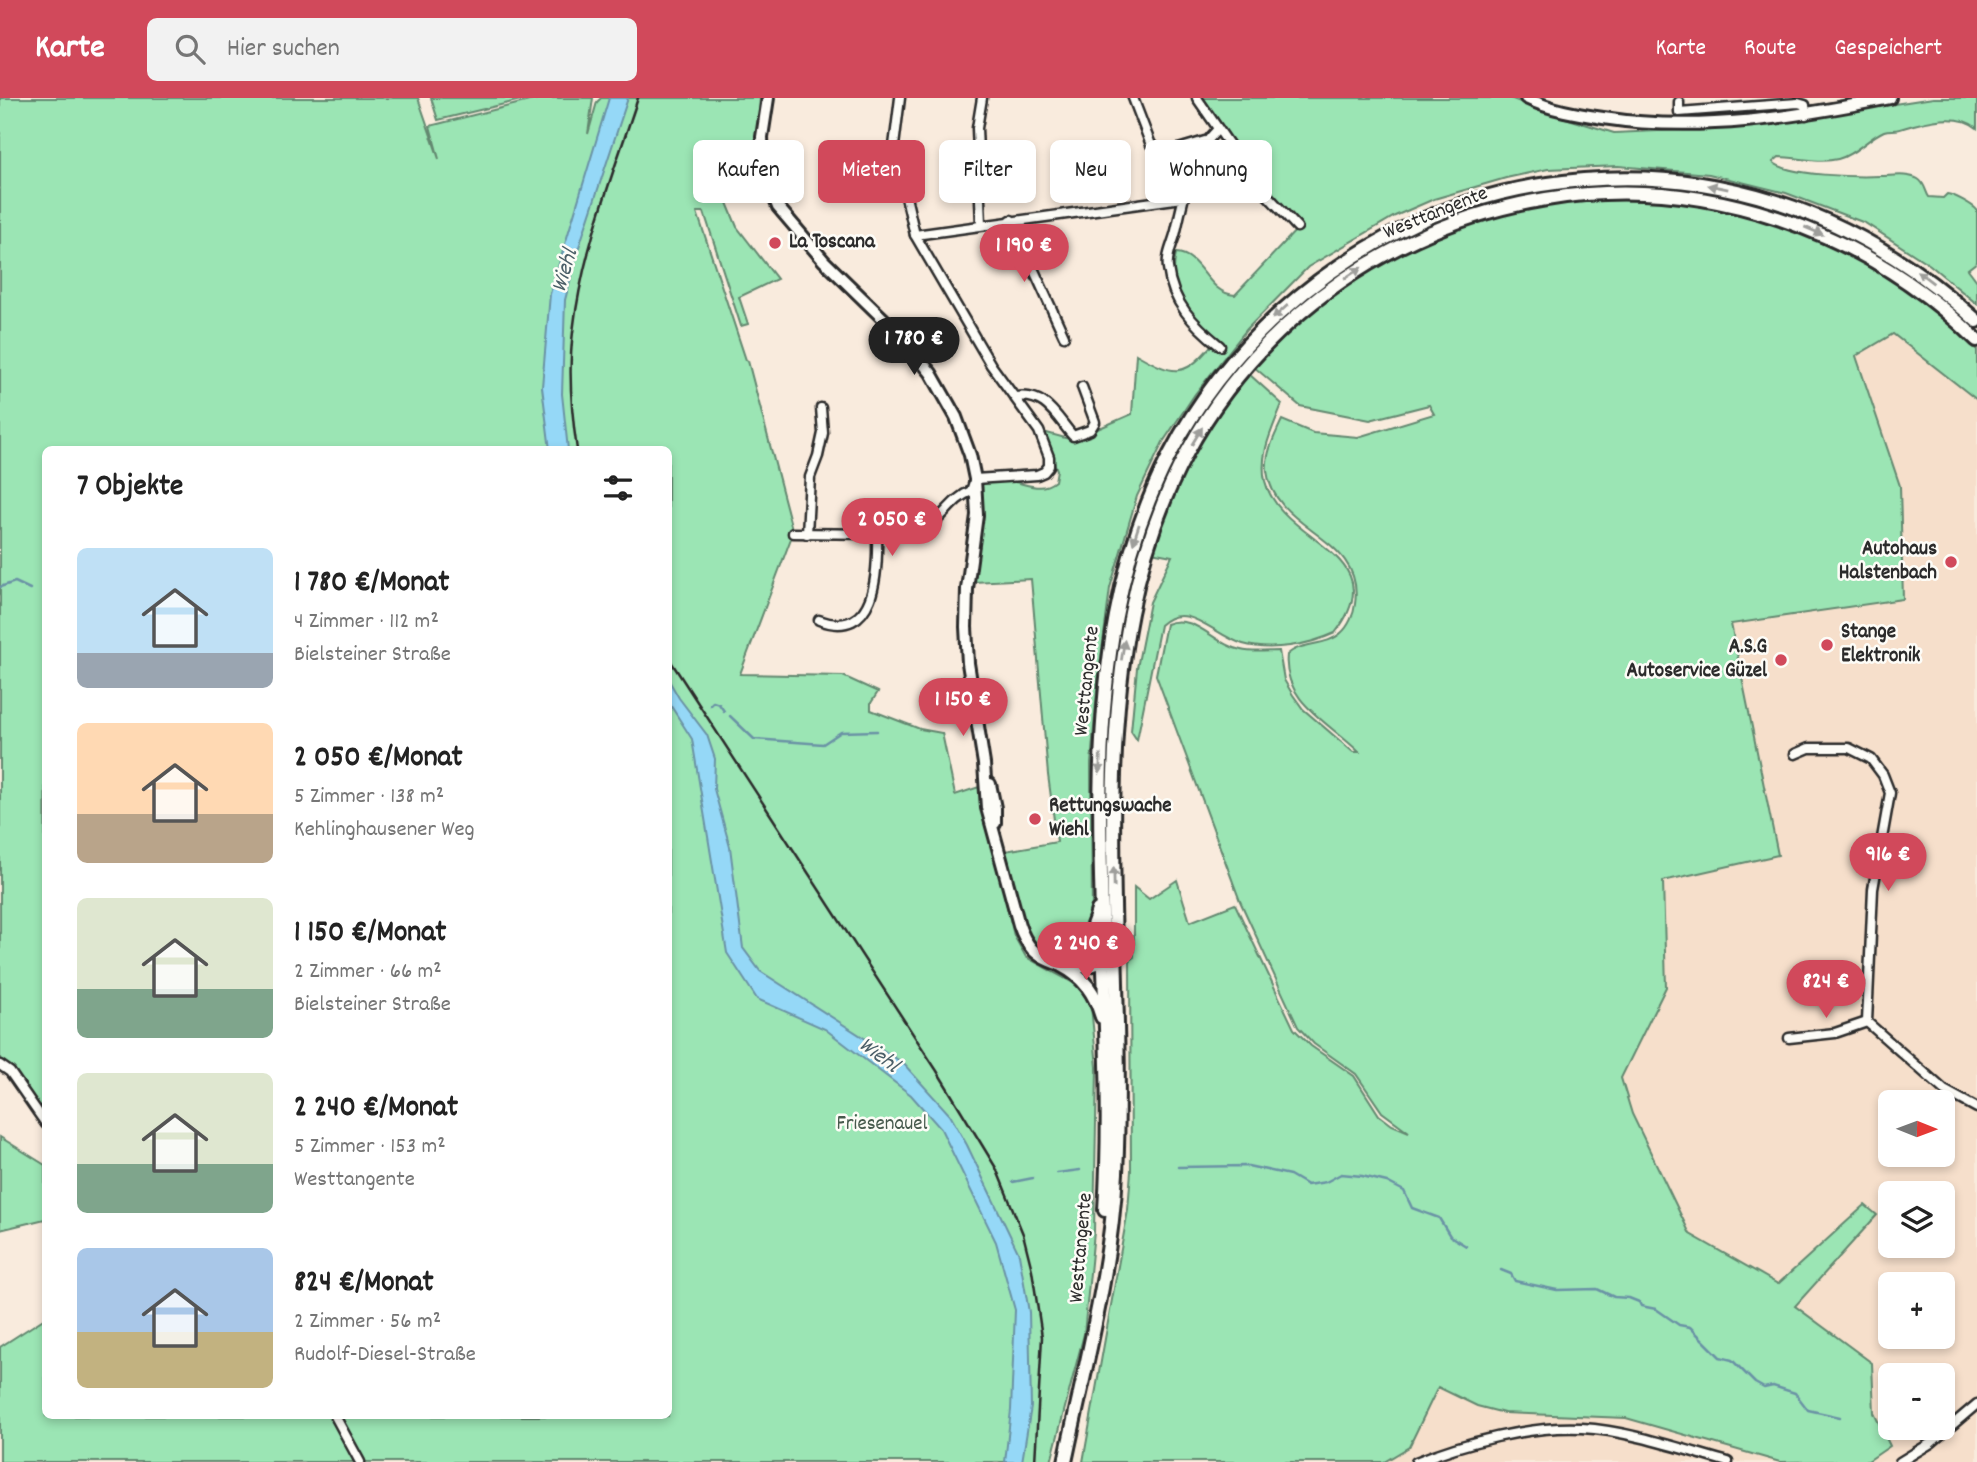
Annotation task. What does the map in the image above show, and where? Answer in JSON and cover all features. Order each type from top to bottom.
[{"type":"main road","points":[[768,98],[762,137],[763,162],[778,207],[824,261],[890,324],[931,373],[956,417],[970,455],[975,479],[977,515],[967,589],[968,663],[984,764],[995,808],[994,828],[1019,925],[1030,947],[1045,958],[1091,966],[1104,961],[1116,945]]},
{"type":"main road","points":[[1526,98],[1564,111],[1639,124],[1714,123],[1806,115],[1890,98]]},
{"type":"main road","name":"Westtangente","points":[[1095,1322],[1107,1174],[1107,1033],[1099,781],[1106,675],[1119,594],[1138,526],[1160,471],[1217,380],[1271,320],[1334,269],[1379,241],[1428,218],[1504,192],[1586,179],[1669,180],[1749,193],[1826,219],[1897,257],[1941,289],[1977,321]]},
{"type":"main road","name":"Westtangente","points":[[1095,1322],[1107,1261],[1115,1191],[1117,982],[1113,810],[1117,700],[1129,619],[1150,542],[1179,468],[1218,402],[1268,342],[1330,289],[1399,246],[1449,225],[1501,208],[1583,195],[1667,195],[1749,209],[1797,224],[1843,244],[1910,284],[1952,316],[1977,340]]},
{"type":"main road","points":[[1062,961],[1087,939],[1102,896]]},
{"type":"main road","points":[[1062,961],[1089,987],[1107,1033]]},
{"type":"main road","points":[[1104,961],[1114,973],[1117,982]]},
{"type":"main road","points":[[1065,1462],[1095,1322]]},
{"type":"street","points":[[793,533],[911,533],[928,527],[959,496],[971,491],[975,479],[1037,475],[1049,466],[1049,457],[1039,431],[991,365],[915,235],[894,146],[900,98]]},
{"type":"street","points":[[981,225],[977,128],[982,98]]},
{"type":"street","points":[[1133,98],[1149,140]]},
{"type":"street","points":[[1197,98],[1255,182],[1297,228]]},
{"type":"street","points":[[1679,102],[1679,112],[1798,103],[1804,105],[1806,115]]},
{"type":"street","points":[[1206,140],[1218,129]]},
{"type":"street","points":[[915,235],[1145,203]]},
{"type":"street","points":[[1181,203],[1167,267],[1178,302],[1200,330],[1220,346]]},
{"type":"street","points":[[1011,220],[1064,336]]},
{"type":"street","points":[[1016,397],[1028,395],[1041,399],[1073,436],[1090,430],[1095,422],[1082,387]]},
{"type":"street","points":[[807,534],[810,477],[823,433],[821,408]]},
{"type":"street","points":[[819,620],[844,625],[854,622],[864,614],[878,567],[877,534]]},
{"type":"street","points":[[1795,754],[1810,748],[1849,748],[1871,760],[1883,775],[1890,793],[1873,889],[1867,1022]]},
{"type":"street","points":[[1789,1038],[1835,1033],[1867,1022]]},
{"type":"street","points":[[1867,1022],[1944,1090],[1977,1108]]},
{"type":"street","points":[[0,1065],[10,1072],[42,1118]]},
{"type":"street","points":[[1900,1462],[1931,1443],[1977,1404]]},
{"type":"street","points":[[337,1419],[360,1462]]},
{"type":"street","points":[[1416,1462],[1447,1449],[1541,1429],[1584,1428],[1633,1437],[1728,1462]]},
{"type":"shaded area","points":[[1893,334],[1977,400],[1977,1462],[1843,1462],[1868,1461],[1890,1446],[1887,1440],[1955,1440],[1955,1363],[1878,1363],[1878,1421],[1874,1413],[1872,1363],[1795,1306],[1877,1215],[1864,1205],[1779,1285],[1690,1234],[1632,1114],[1621,1078],[1666,987],[1663,881],[1778,855],[1730,624],[1900,486],[1856,356]]},
{"type":"shaded area","points":[[1437,1387],[1477,1406],[1504,1413],[1626,1418],[1780,1462],[1384,1462],[1409,1447]]},
{"type":"green space","name":"Friesenauel","points":[[0,98],[418,98],[439,159],[430,126],[541,98],[593,98],[588,134],[597,102],[601,98],[760,98],[756,140],[693,140],[693,203],[727,203],[737,227],[777,279],[739,297],[748,324],[741,326],[704,212],[697,212],[748,361],[793,533],[740,674],[843,676],[878,692],[871,703],[871,710],[920,729],[942,733],[955,795],[979,787],[1014,936],[1026,957],[1079,986],[1091,1006],[1097,1067],[1094,1232],[1084,1334],[1051,1462],[0,1462],[0,1347],[42,1320],[42,1419],[672,1419],[672,446],[42,446],[42,1113],[0,1060]]},
{"type":"green space","points":[[431,98],[529,98],[438,120]]},
{"type":"green space","points":[[1199,98],[1510,98],[1614,133],[1702,129],[1804,118],[1933,98],[1977,98],[1977,128],[1959,120],[1939,120],[1884,131],[1838,159],[1815,161],[1779,157],[1773,162],[1781,167],[1824,175],[1910,176],[1924,185],[1929,197],[1943,198],[1950,194],[1971,205],[1977,210],[1977,262],[1968,269],[1977,281],[1977,304],[1930,265],[1865,223],[1786,193],[1709,174],[1618,166],[1548,169],[1434,199],[1395,216],[1308,267],[1247,329],[1195,394],[1163,442],[1137,496],[1110,588],[1097,690],[1091,764],[1092,920],[1076,944],[1063,951],[1049,952],[1036,945],[1021,919],[1005,851],[1057,842],[1048,775],[1031,579],[974,582],[981,535],[982,485],[985,481],[1009,481],[1038,487],[1055,481],[1057,470],[1043,432],[1069,439],[1132,414],[1136,354],[1161,367],[1179,370],[1196,362],[1205,353],[1215,341],[1181,303],[1174,282],[1176,253],[1192,260],[1217,288],[1235,295],[1298,228],[1272,199],[1272,140],[1227,140]]},
{"type":"green space","points":[[1601,200],[1668,202],[1701,205],[1760,218],[1811,237],[1861,262],[1935,312],[1977,350],[1977,400],[1893,334],[1856,356],[1900,486],[1903,599],[1731,624],[1778,855],[1663,881],[1666,987],[1621,1078],[1632,1114],[1690,1234],[1778,1284],[1865,1205],[1877,1215],[1795,1306],[1872,1363],[1878,1440],[1887,1440],[1890,1446],[1868,1461],[1780,1462],[1626,1418],[1504,1413],[1477,1406],[1438,1387],[1409,1447],[1384,1462],[1083,1462],[1128,1210],[1131,1171],[1130,960],[1134,957],[1134,887],[1149,899],[1177,880],[1190,922],[1235,904],[1294,1029],[1311,1046],[1354,1076],[1379,1115],[1392,1125],[1409,1132],[1382,1112],[1356,1074],[1314,1044],[1298,1027],[1240,901],[1156,675],[1166,624],[1176,621],[1195,626],[1241,650],[1279,651],[1284,680],[1303,709],[1353,752],[1359,752],[1300,699],[1292,686],[1287,655],[1299,648],[1335,637],[1344,630],[1351,620],[1355,604],[1354,581],[1347,563],[1334,548],[1301,522],[1273,492],[1267,471],[1268,458],[1282,420],[1313,433],[1358,437],[1434,414],[1429,405],[1370,420],[1300,406],[1254,367],[1315,307],[1339,289],[1393,257],[1452,230],[1513,212]]},
{"type":"green space","points":[[1249,374],[1282,404],[1265,451],[1265,481],[1275,502],[1291,520],[1344,566],[1352,584],[1350,606],[1335,633],[1302,644],[1278,647],[1243,644],[1190,617],[1170,618],[1160,625],[1137,740],[1131,731],[1137,668],[1150,602],[1172,556],[1151,552],[1179,481],[1203,436],[1232,393]]},
{"type":"green space","points":[[0,1137],[42,1163],[42,1220],[0,1230]]},
{"type":"water","name":"Wiehl","points":[[609,98],[628,98],[578,250],[565,300],[562,394],[568,446],[549,446],[542,387],[550,294]]},
{"type":"water","name":"Wiehl","points":[[672,686],[707,735],[715,759],[714,789],[730,847],[743,948],[760,971],[903,1063],[950,1115],[1019,1254],[1029,1312],[1031,1407],[1022,1462],[1005,1462],[1011,1410],[1015,1310],[996,1242],[941,1129],[911,1095],[825,1029],[757,999],[727,953],[692,739],[672,708]]},
{"type":"waterway","points":[[0,587],[15,582],[30,589]]},
{"type":"waterway","points":[[710,705],[713,702],[719,704],[724,711]]},
{"type":"waterway","points":[[730,716],[754,739],[823,744],[841,732],[877,731]]},
{"type":"waterway","points":[[1178,1167],[1248,1166],[1290,1175],[1307,1185],[1326,1182],[1341,1174],[1387,1182],[1404,1191],[1412,1208],[1439,1218],[1450,1236],[1466,1246]]},
{"type":"waterway","points":[[1057,1173],[1080,1170]]},
{"type":"waterway","points":[[1013,1182],[1033,1178]]},
{"type":"waterway","points":[[1501,1270],[1511,1274],[1515,1281],[1557,1290],[1597,1289],[1614,1297],[1629,1298],[1639,1302],[1641,1306],[1656,1309],[1679,1325],[1690,1327],[1720,1357],[1732,1360],[1755,1383],[1764,1388],[1773,1386],[1795,1393],[1808,1410],[1840,1417]]},
{"type":"railway","points":[[577,446],[570,376],[577,302],[591,243],[638,98]]},
{"type":"railway","points":[[672,663],[937,1071],[996,1168],[1023,1234],[1032,1270],[1042,1337],[1035,1462]]},
{"type":"place","name":"La Toscana","points":[[775,243]]},
{"type":"place","name":"Autohaus Halstenbach","points":[[1951,562]]},
{"type":"place","name":"Stange Elektronik","points":[[1827,645]]},
{"type":"place","name":"A.S.G Autoservice Güzel","points":[[1781,660]]},
{"type":"place","name":"Rettungswache Wiehl","points":[[1035,819]]}]
